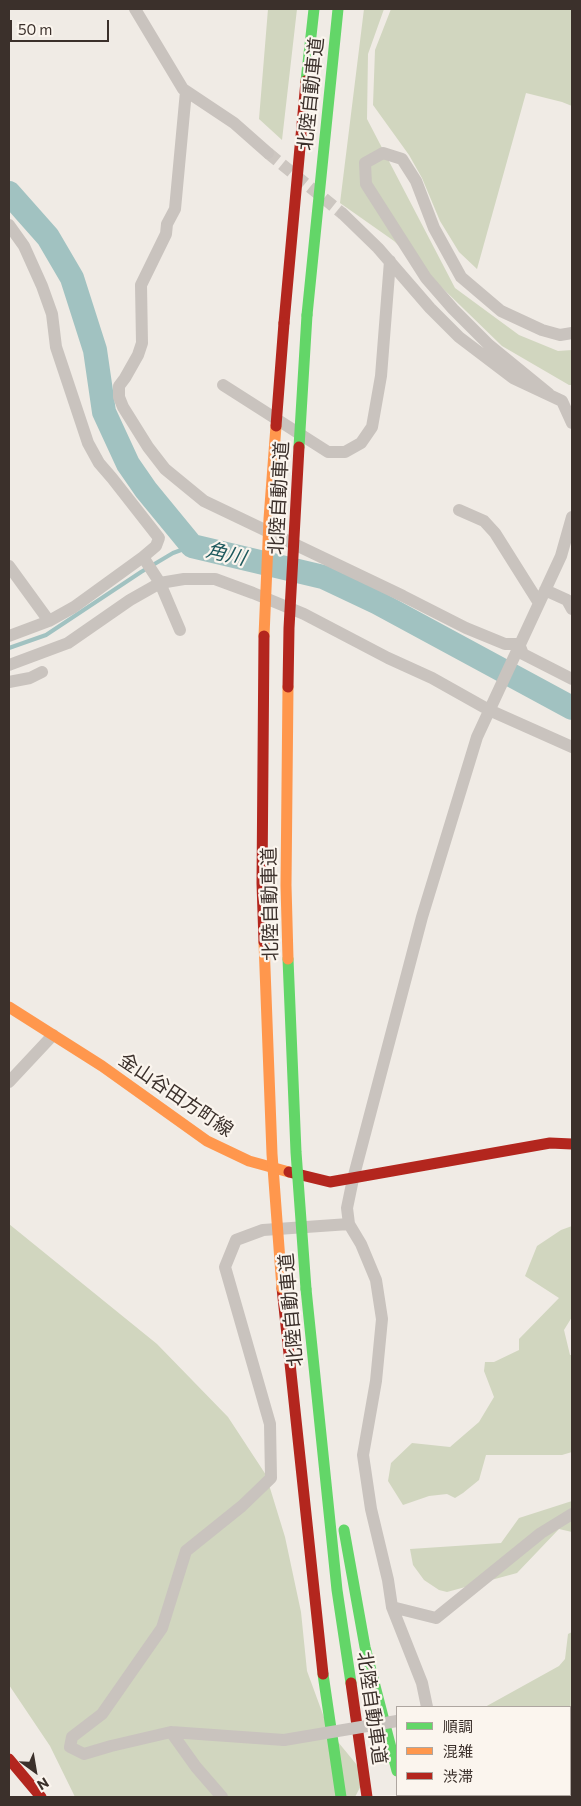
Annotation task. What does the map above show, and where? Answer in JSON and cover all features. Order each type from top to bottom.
[{"type":"main road","name":"北陸自動車道","points":[[314,9],[300,136],[269,519],[264,626],[262,864],[267,1049],[272,1154],[282,1288],[321,1656],[341,1797]]},
{"type":"main road","name":"北陸自動車道","points":[[338,9],[307,315],[289,628],[286,885],[296,1152],[306,1289],[337,1590],[368,1797]]},
{"type":"main road","name":"金山谷田方町線","points":[[9,1007],[102,1066],[207,1140],[249,1160],[311,1178],[330,1182],[550,1143],[572,1144]]},
{"type":"main road","points":[[310,1327],[340,1503]]},
{"type":"main road","points":[[343,1523],[365,1647],[396,1767]]},
{"type":"main road","points":[[9,1759],[41,1797]]},
{"type":"street","points":[[135,9],[183,89],[234,123],[268,153]]},
{"type":"street","points":[[186,91],[175,209],[167,224],[166,234],[141,285],[142,343],[138,355],[119,386],[119,397],[123,407],[148,447],[165,468],[204,501],[466,628],[505,644],[519,646]]},
{"type":"street","points":[[549,394],[489,345],[453,309],[426,278],[366,184],[365,163],[383,153],[402,159],[416,180],[434,228],[461,277],[495,305],[542,330],[560,334],[572,333]]},
{"type":"street","points":[[343,214],[378,248],[430,308],[459,337],[513,378],[567,400],[572,423]]},
{"type":"street","points":[[9,225],[24,246],[42,286],[52,314],[56,348],[88,442],[99,463],[158,538],[156,546],[74,607],[49,621],[9,636]]},
{"type":"street","points":[[223,385],[328,452],[345,452],[361,443],[372,427],[380,376],[390,262]]},
{"type":"street","points":[[459,510],[484,521],[496,533],[539,603]]},
{"type":"street","points":[[427,1706],[422,1683],[392,1607],[388,1580],[370,1509],[363,1455],[376,1381],[382,1319],[376,1280],[361,1244],[349,1224],[347,1208],[422,917],[477,737],[561,556],[572,517]]},
{"type":"street","points":[[143,556],[160,583],[180,630]]},
{"type":"street","points":[[9,566],[49,621]]},
{"type":"street","points":[[9,665],[68,643],[130,600],[160,583],[184,579],[215,579],[304,614],[388,658],[572,747]]},
{"type":"street","points":[[545,590],[567,600],[572,609]]},
{"type":"street","points":[[519,646],[523,654],[572,679]]},
{"type":"street","points":[[9,682],[30,678],[42,672]]},
{"type":"street","points":[[9,1082],[53,1035]]},
{"type":"street","points":[[349,1224],[263,1230],[236,1240],[225,1267],[270,1424],[271,1478],[242,1506],[186,1551],[162,1628],[102,1714],[72,1737],[70,1746],[84,1754],[171,1732],[284,1740],[396,1721]]},
{"type":"street","points":[[392,1607],[436,1618],[541,1533],[572,1514]]},
{"type":"street","points":[[171,1732],[196,1767],[222,1797]]},
{"type":"green space","points":[[268,9],[297,9],[282,140],[259,119]]},
{"type":"green space","points":[[364,9],[384,9],[368,54],[367,119],[455,288],[519,335],[558,351],[572,350],[572,385],[502,346],[394,241],[340,203]]},
{"type":"green space","points":[[391,9],[572,9],[572,106],[526,93],[477,269],[459,252],[440,221],[422,178],[409,155],[373,105],[375,50]]},
{"type":"green space","points":[[9,1224],[157,1344],[228,1417],[266,1475],[285,1537],[301,1612],[307,1671],[329,1731],[366,1776],[355,1797],[75,1797],[50,1746],[9,1685]]},
{"type":"green space","points":[[572,1226],[572,1317],[564,1330],[570,1355],[572,1355],[572,1452],[562,1455],[486,1455],[479,1480],[455,1498],[447,1494],[429,1496],[403,1505],[388,1481],[391,1463],[412,1443],[450,1447],[479,1422],[494,1397],[484,1371],[485,1362],[494,1362],[519,1350],[519,1339],[559,1298],[525,1276],[537,1246],[561,1230]]},
{"type":"green space","points":[[572,1501],[572,1532],[559,1529],[517,1573],[447,1592],[439,1590],[424,1580],[413,1565],[410,1549],[501,1543],[519,1518]]},
{"type":"green space","points":[[572,1632],[572,1743],[571,1706],[487,1706],[559,1666],[565,1659],[568,1634]]},
{"type":"waterway","name":"角川","points":[[9,193],[48,237],[72,278],[95,350],[104,412],[128,464],[146,490],[192,546],[323,577],[378,603],[572,708]]},
{"type":"waterway","points":[[9,648],[46,635],[141,572],[173,553],[192,546]]},
{"type":"tunnel","points":[[268,153],[343,214]]},
{"type":"traffic: fast","points":[[306,81],[314,9]]},
{"type":"traffic: fast","points":[[307,315],[338,9]]},
{"type":"traffic: fast","points":[[299,447],[307,315]]},
{"type":"traffic: fast","points":[[288,959],[296,1152],[306,1289]]},
{"type":"traffic: fast","points":[[306,1289],[337,1590],[351,1683]]},
{"type":"traffic: fast","points":[[344,1530],[365,1647],[396,1767]]},
{"type":"traffic: fast","points":[[323,1674],[341,1797]]},
{"type":"traffic: slow","points":[[264,636],[269,519],[276,426]]},
{"type":"traffic: slow","points":[[288,687],[286,885],[288,959]]},
{"type":"traffic: slow","points":[[264,942],[272,1154],[282,1288]]},
{"type":"traffic: slow","points":[[9,1007],[102,1066],[207,1141],[249,1161],[289,1172]]},
{"type":"traffic: jam","points":[[284,323],[306,81]]},
{"type":"traffic: jam","points":[[276,426],[284,323]]},
{"type":"traffic: jam","points":[[288,687],[289,628],[299,447]]},
{"type":"traffic: jam","points":[[264,636],[262,883],[264,942]]},
{"type":"traffic: jam","points":[[289,1172],[330,1182],[550,1143],[572,1144]]},
{"type":"traffic: jam","points":[[282,1288],[323,1674]]},
{"type":"traffic: jam","points":[[351,1683],[367,1797]]},
{"type":"traffic: jam","points":[[9,1759],[41,1797]]}]
